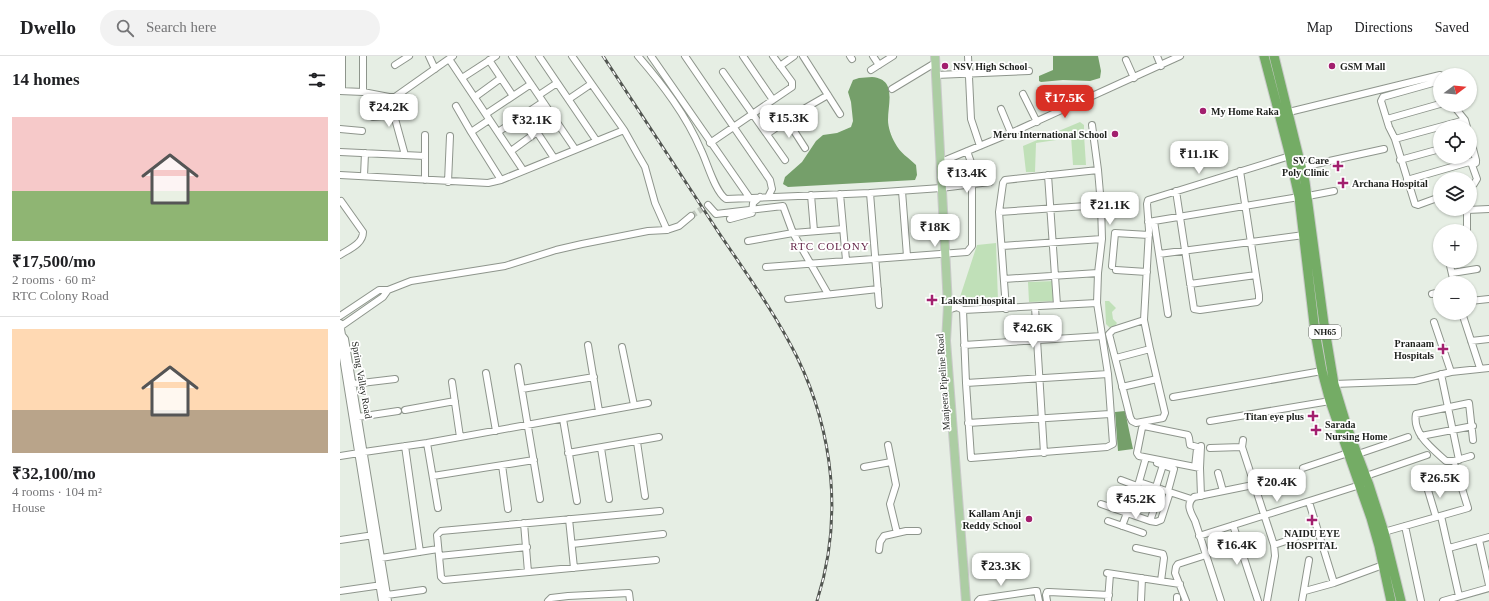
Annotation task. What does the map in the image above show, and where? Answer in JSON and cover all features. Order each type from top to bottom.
[{"type":"highway","name":"NH65","points":[[1264,56],[1290,156],[1303,197],[1334,384],[1347,427],[1366,476],[1384,532],[1401,601]]},
{"type":"highway","name":"NH65","points":[[1274,56],[1302,167],[1304,235],[1313,314],[1322,371],[1330,401],[1360,485],[1379,546],[1391,601]]},
{"type":"highway","points":[[1313,314],[1322,313]]},
{"type":"main road","points":[[935,60],[949,310],[948,322]]},
{"type":"main road","name":"Manjeera Pipeline Road","points":[[948,322],[946,341],[966,601]]},
{"type":"main road","name":"Manjeera Pipeline Road","points":[[948,322],[952,340],[970,601]]},
{"type":"street","points":[[342,56],[341,91],[363,92],[389,97],[395,97],[451,57],[462,78],[523,170]]},
{"type":"street","points":[[363,56],[363,92]]},
{"type":"street","points":[[395,65],[409,56]]},
{"type":"street","points":[[429,56],[435,69]]},
{"type":"street","points":[[462,78],[496,56]]},
{"type":"street","points":[[512,56],[575,149]]},
{"type":"street","points":[[572,56],[590,84],[624,130],[645,167],[655,203],[666,230]]},
{"type":"street","points":[[638,56],[662,85],[672,93],[749,197]]},
{"type":"street","points":[[651,56],[667,80],[672,93],[694,134],[714,182],[722,196],[729,199],[902,191],[990,182]]},
{"type":"street","points":[[684,56],[770,180],[772,190],[768,196]]},
{"type":"street","points":[[743,56],[773,100]]},
{"type":"street","points":[[710,143],[733,126],[792,88],[792,85],[774,56]]},
{"type":"street","points":[[780,66],[794,56]]},
{"type":"street","points":[[803,56],[840,114]]},
{"type":"street","points":[[873,56],[879,65]]},
{"type":"street","points":[[871,70],[894,56]]},
{"type":"street","points":[[968,56],[971,119],[980,146]]},
{"type":"street","points":[[1157,56],[1161,66]]},
{"type":"street","points":[[941,162],[1036,122],[1161,66],[1178,56]]},
{"type":"street","points":[[541,57],[596,140]]},
{"type":"street","points":[[489,60],[513,96]]},
{"type":"street","points":[[892,89],[935,60]]},
{"type":"street","points":[[1126,60],[1134,78]]},
{"type":"street","points":[[936,75],[1030,71]]},
{"type":"street","points":[[723,72],[785,160]]},
{"type":"street","points":[[1288,112],[1433,77]]},
{"type":"street","points":[[475,97],[501,78]]},
{"type":"street","points":[[662,85],[667,80]]},
{"type":"street","points":[[539,95],[557,83]]},
{"type":"street","points":[[1433,83],[1383,97],[1381,102],[1415,204],[1418,205],[1433,200]]},
{"type":"street","points":[[471,132],[513,96],[531,84]]},
{"type":"street","points":[[569,100],[590,84]]},
{"type":"street","points":[[1023,94],[1036,122]]},
{"type":"street","points":[[1056,94],[1062,110]]},
{"type":"street","points":[[767,134],[802,110],[828,95]]},
{"type":"street","points":[[389,97],[405,154]]},
{"type":"street","points":[[498,132],[543,102]]},
{"type":"street","points":[[456,106],[501,180]]},
{"type":"street","points":[[1386,120],[1433,106]]},
{"type":"street","points":[[1000,109],[1011,133]]},
{"type":"street","points":[[1459,112],[1465,120]]},
{"type":"street","points":[[525,114],[554,158]]},
{"type":"street","points":[[373,117],[395,115]]},
{"type":"street","points":[[787,120],[805,148]]},
{"type":"street","points":[[962,310],[971,458],[1110,447],[1113,444],[1108,374],[1097,303],[1098,273],[1102,239],[1098,170],[1092,125]]},
{"type":"street","points":[[1394,139],[1433,129]]},
{"type":"street","points":[[340,130],[362,130]]},
{"type":"street","points":[[340,175],[488,183],[501,180],[596,140],[624,130]]},
{"type":"street","points":[[510,151],[537,132]]},
{"type":"street","points":[[425,135],[425,180]]},
{"type":"street","points":[[448,182],[450,136]]},
{"type":"street","points":[[1302,167],[1384,149]]},
{"type":"street","points":[[967,151],[973,168]]},
{"type":"street","points":[[1400,160],[1433,151]]},
{"type":"street","points":[[340,152],[425,156]]},
{"type":"street","points":[[364,176],[365,153]]},
{"type":"street","points":[[1168,314],[1159,254],[1147,204],[1148,200],[1290,156]]},
{"type":"street","points":[[1407,180],[1462,164]]},
{"type":"street","points":[[1006,309],[999,212],[1003,183],[1005,180],[1098,170]]},
{"type":"street","points":[[1176,191],[1194,309],[1200,310],[1254,304],[1259,300],[1260,295],[1240,171]]},
{"type":"street","points":[[1048,176],[1057,305]]},
{"type":"street","points":[[766,267],[967,252],[972,246],[972,184]]},
{"type":"street","points":[[902,191],[906,256]]},
{"type":"street","points":[[1151,222],[1334,191]]},
{"type":"street","points":[[870,193],[879,305]]},
{"type":"street","points":[[840,194],[846,260]]},
{"type":"street","points":[[811,195],[814,232]]},
{"type":"street","points":[[708,205],[716,214],[783,206],[796,196]]},
{"type":"street","points":[[730,218],[752,213],[754,209],[752,207],[753,203],[760,197]]},
{"type":"street","points":[[340,255],[360,242],[363,238],[363,232],[341,201]]},
{"type":"street","points":[[999,212],[1101,205]]},
{"type":"street","points":[[783,206],[793,233],[828,294]]},
{"type":"street","points":[[1467,224],[1467,210],[1489,209]]},
{"type":"street","points":[[340,316],[379,290],[388,290],[411,282],[505,266],[556,250],[582,244],[648,231],[666,230],[679,226],[691,216]]},
{"type":"street","points":[[1144,320],[1110,331],[1109,334],[1132,421],[1136,423],[1163,418],[1165,413],[1144,320],[1151,222]]},
{"type":"street","points":[[748,241],[793,233],[843,229]]},
{"type":"street","points":[[1147,272],[1114,268],[1115,233],[1149,234]]},
{"type":"street","points":[[1159,254],[1304,235]]},
{"type":"street","points":[[1002,246],[1102,239]]},
{"type":"street","points":[[1451,268],[1453,276]]},
{"type":"street","points":[[1452,273],[1477,270]]},
{"type":"street","points":[[1004,279],[1098,273]]},
{"type":"street","points":[[1190,284],[1256,275]]},
{"type":"street","points":[[788,298],[878,289]]},
{"type":"street","points":[[342,335],[340,325],[383,297],[388,290]]},
{"type":"street","points":[[1477,300],[1489,299]]},
{"type":"street","points":[[949,310],[953,307],[957,307],[962,310],[1006,309],[1097,303]]},
{"type":"street","points":[[1035,307],[1044,453]]},
{"type":"street","points":[[1464,320],[1480,368]]},
{"type":"street","points":[[1434,322],[1451,372]]},
{"type":"street","name":"Spring Valley Road","points":[[342,335],[345,339],[353,384],[382,585],[387,598]]},
{"type":"street","name":"Spring Valley Road","points":[[342,335],[340,339],[362,453]]},
{"type":"street","points":[[964,345],[1102,336]]},
{"type":"street","points":[[1471,341],[1489,339]]},
{"type":"street","points":[[588,345],[600,411]]},
{"type":"street","points":[[622,347],[634,406]]},
{"type":"street","points":[[1116,358],[1150,350]]},
{"type":"street","points":[[518,367],[540,499]]},
{"type":"street","points":[[1334,384],[1407,382],[1451,372],[1489,368]]},
{"type":"street","points":[[1172,397],[1322,371]]},
{"type":"street","points":[[486,373],[496,431]]},
{"type":"street","points":[[966,383],[1108,374]]},
{"type":"street","points":[[1441,374],[1459,460]]},
{"type":"street","points":[[522,389],[594,377]]},
{"type":"street","points":[[353,384],[395,378]]},
{"type":"street","points":[[1122,387],[1157,379]]},
{"type":"street","points":[[452,382],[460,437]]},
{"type":"street","points":[[358,417],[455,401]]},
{"type":"street","points":[[1210,421],[1330,401]]},
{"type":"street","points":[[340,456],[427,443],[648,403]]},
{"type":"street","points":[[1471,456],[1450,462],[1446,461],[1418,433],[1414,421],[1416,414],[1469,403],[1473,426],[1471,429],[1473,440]]},
{"type":"street","points":[[968,423],[1110,414]]},
{"type":"street","points":[[563,419],[577,501]]},
{"type":"street","points":[[1197,467],[1139,456],[1137,453],[1142,428],[1144,426],[1188,435],[1190,438],[1190,445],[1200,447],[1197,467],[1201,496]]},
{"type":"street","points":[[1421,436],[1473,426]]},
{"type":"street","points":[[568,453],[659,437]]},
{"type":"street","points":[[1358,454],[1408,437]]},
{"type":"street","points":[[1243,440],[1242,447],[1253,485],[1274,545],[1274,556],[1267,601]]},
{"type":"street","points":[[637,442],[645,496]]},
{"type":"street","points":[[427,443],[438,508]]},
{"type":"street","points":[[888,445],[896,484],[890,504],[896,533]]},
{"type":"street","points":[[404,446],[420,552]]},
{"type":"street","points":[[1210,448],[1242,447]]},
{"type":"street","points":[[601,448],[609,498]]},
{"type":"street","points":[[1303,468],[1348,454]]},
{"type":"street","points":[[1366,476],[1427,455]]},
{"type":"street","points":[[1101,504],[1150,521],[1156,522],[1161,520],[1174,469],[1134,458]]},
{"type":"street","points":[[433,476],[534,460]]},
{"type":"street","points":[[1122,526],[1145,461]]},
{"type":"street","points":[[864,467],[891,462]]},
{"type":"street","points":[[502,465],[508,509]]},
{"type":"street","points":[[1150,521],[1159,488],[1163,465]]},
{"type":"street","points":[[1384,532],[1468,508],[1455,466]]},
{"type":"street","points":[[1218,473],[1223,491]]},
{"type":"street","points":[[1221,601],[1206,554],[1188,507],[1191,500],[1194,497],[1253,485],[1288,473]]},
{"type":"street","points":[[1121,480],[1159,488],[1191,500]]},
{"type":"street","points":[[1199,536],[1360,485]]},
{"type":"street","points":[[1427,486],[1439,516],[1449,548],[1459,596]]},
{"type":"street","points":[[1111,493],[1132,500]]},
{"type":"street","points":[[1309,502],[1334,583]]},
{"type":"street","points":[[656,560],[444,580],[441,577],[438,534],[441,531],[660,511]]},
{"type":"street","points":[[569,520],[574,568]]},
{"type":"street","points":[[1108,521],[1144,532]]},
{"type":"street","points":[[524,523],[528,572]]},
{"type":"street","points":[[1233,525],[1258,601]]},
{"type":"street","points":[[1405,526],[1421,601]]},
{"type":"street","points":[[879,550],[880,542],[884,536],[896,533],[918,531]]},
{"type":"street","points":[[572,544],[663,534]]},
{"type":"street","points":[[340,540],[374,535]]},
{"type":"street","name":"Spring Valley Road","points":[[374,535],[381,560],[382,601]]},
{"type":"street","points":[[1449,548],[1489,537]]},
{"type":"street","points":[[1274,545],[1295,538]]},
{"type":"street","points":[[1443,601],[1489,586],[1479,540]]},
{"type":"street","points":[[381,560],[439,553],[527,547]]},
{"type":"street","points":[[1136,548],[1163,554],[1164,558],[1161,581]]},
{"type":"street","points":[[381,560],[420,552],[439,553]]},
{"type":"street","points":[[1179,600],[1185,601],[1175,573],[1176,567],[1178,564],[1206,554]]},
{"type":"street","points":[[1302,601],[1309,560]]},
{"type":"street","points":[[1304,591],[1334,583],[1384,565]]},
{"type":"street","points":[[1047,601],[1047,592],[1108,598],[1109,574],[1180,584]]},
{"type":"street","points":[[1141,601],[1142,578]]},
{"type":"street","points":[[340,591],[382,585]]},
{"type":"street","points":[[387,598],[423,590]]},
{"type":"street","points":[[978,601],[980,599],[1037,591],[1039,601]]},
{"type":"street","points":[[548,601],[551,598],[568,596],[629,593],[630,601]]},
{"type":"shaded area","points":[[1053,56],[1098,56],[1101,71],[1100,78],[1090,81],[1039,81],[1039,76],[1053,70]]},
{"type":"shaded area","points":[[872,77],[885,82],[888,87],[890,99],[888,120],[890,132],[899,150],[916,165],[917,175],[915,180],[788,187],[783,184],[785,177],[802,162],[816,141],[823,135],[837,133],[851,127],[853,121],[851,102],[848,92],[853,80]]},
{"type":"shaded area","points":[[1080,122],[1084,125],[1084,134],[1036,143],[1035,172],[1026,172],[1023,146]]},
{"type":"shaded area","points":[[1084,135],[1086,165],[1073,165],[1071,136]]},
{"type":"shaded area","points":[[996,243],[998,301],[962,304],[960,297],[977,245]]},
{"type":"shaded area","points":[[1055,281],[1056,301],[1029,302],[1028,282]]},
{"type":"shaded area","points":[[1105,301],[1109,301],[1116,308],[1112,312],[1113,319],[1117,323],[1112,330],[1106,324]]},
{"type":"shaded area","points":[[1125,411],[1133,449],[1118,451],[1115,412]]},
{"type":"tunnel","points":[[691,216],[708,205]]},
{"type":"railway","points":[[603,56],[770,309],[797,357],[810,386],[826,446],[831,477],[832,508],[830,539],[825,570],[817,601]]},
{"type":"place","name":"NSV High School","points":[[945,66]]},
{"type":"place","name":"GSM Mall","points":[[1332,66]]},
{"type":"place","name":"My Home Raka","points":[[1203,111]]},
{"type":"place","name":"Meru International School","points":[[1115,134]]},
{"type":"place","name":"SV Care Poly Clinic","points":[[1338,166]]},
{"type":"place","name":"Archana Hospital","points":[[1343,183]]},
{"type":"place","name":"Lakshmi hospital","points":[[932,300]]},
{"type":"place","name":"Pranaam Hospitals","points":[[1443,349]]},
{"type":"place","name":"Titan eye plus","points":[[1313,416]]},
{"type":"place","name":"Sarada Nursing Home","points":[[1316,430]]},
{"type":"place","name":"Kallam Anji Reddy School","points":[[1029,519]]},
{"type":"place","name":"NAIDU EYE HOSPITAL","points":[[1312,520]]},
{"type":"district","name":"RTC COLONY","points":[[830,246]]}]
